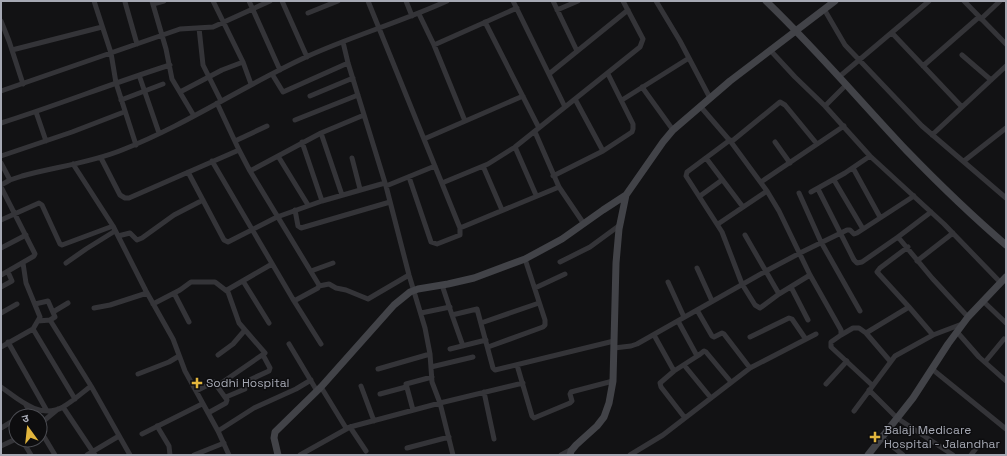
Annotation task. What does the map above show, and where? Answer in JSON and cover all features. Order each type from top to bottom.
[{"type":"street","points":[[94,1],[111,53],[116,83],[124,112],[136,145]]},
{"type":"street","points":[[164,1],[152,2],[170,65],[172,79],[194,116]]},
{"type":"street","points":[[213,1],[243,62],[251,84]]},
{"type":"street","points":[[249,1],[280,70]]},
{"type":"street","points":[[1,91],[183,28],[210,28],[270,1]]},
{"type":"street","points":[[282,1],[307,57]]},
{"type":"street","points":[[308,13],[324,4],[338,1]]},
{"type":"street","points":[[368,1],[460,228],[461,234],[459,236],[437,244],[433,243],[430,239],[409,177]]},
{"type":"street","points":[[406,1],[412,16]]},
{"type":"street","points":[[1,276],[35,254],[1,186],[10,180],[28,174],[100,158],[136,145],[194,116],[251,84],[307,57],[419,14],[447,1]]},
{"type":"street","points":[[513,1],[565,107]]},
{"type":"street","points":[[553,1],[577,51]]},
{"type":"street","points":[[557,10],[578,1]]},
{"type":"street","points":[[442,183],[482,166],[515,147],[640,47],[643,42],[641,35],[623,1]]},
{"type":"street","points":[[656,1],[669,21],[710,98]]},
{"type":"street","points":[[766,1],[796,30],[908,151],[979,222],[1006,245]]},
{"type":"street","points":[[278,455],[274,438],[275,432],[319,389],[394,305],[413,290],[474,278],[525,259],[562,239],[584,224],[626,195],[663,142],[700,106],[730,81],[835,1]]},
{"type":"street","points":[[839,77],[929,1]]},
{"type":"street","points":[[964,1],[1006,44]]},
{"type":"street","points":[[923,66],[1000,1]]},
{"type":"street","points":[[125,2],[137,44]]},
{"type":"street","points":[[434,45],[517,8]]},
{"type":"street","points":[[549,74],[628,10]]},
{"type":"street","points":[[824,10],[845,45],[922,126],[1006,198]]},
{"type":"street","points":[[419,14],[434,45],[465,122]]},
{"type":"street","points":[[1,21],[23,84]]},
{"type":"street","points":[[485,22],[523,96],[553,176],[584,224]]},
{"type":"street","points":[[12,50],[102,27]]},
{"type":"street","points":[[199,28],[203,65],[235,142],[250,171],[319,286]]},
{"type":"street","points":[[892,33],[962,107]]},
{"type":"street","points":[[343,42],[385,184],[408,275],[421,313],[430,354],[432,377],[453,455]]},
{"type":"street","points":[[770,50],[844,126],[870,156],[1004,280],[967,320],[897,418],[868,455]]},
{"type":"street","points":[[962,55],[991,80]]},
{"type":"street","points":[[622,100],[689,58]]},
{"type":"street","points":[[180,92],[222,70],[243,62]]},
{"type":"street","points":[[272,74],[283,92],[348,63]]},
{"type":"street","points":[[1,123],[170,65]]},
{"type":"street","points":[[932,134],[1006,66]]},
{"type":"street","points":[[553,176],[603,151],[632,132],[633,124],[608,74]]},
{"type":"street","points":[[139,75],[159,133]]},
{"type":"street","points":[[310,96],[353,78]]},
{"type":"street","points":[[121,100],[163,84]]},
{"type":"street","points":[[825,106],[846,85]]},
{"type":"street","points":[[642,87],[674,130]]},
{"type":"street","points":[[295,120],[358,95]]},
{"type":"street","points":[[424,139],[523,96]]},
{"type":"street","points":[[575,99],[603,151]]},
{"type":"street","points":[[810,275],[779,294],[762,308],[758,308],[742,284],[725,237],[700,196],[686,178],[686,174],[780,102],[785,105],[817,144]]},
{"type":"street","points":[[700,106],[730,141],[767,191],[800,252],[810,275],[842,330],[841,335]]},
{"type":"street","points":[[36,112],[46,140]]},
{"type":"street","points":[[1,156],[124,112]]},
{"type":"street","points":[[250,171],[302,142],[364,115]]},
{"type":"street","points":[[235,142],[268,126]]},
{"type":"street","points":[[761,182],[844,126]]},
{"type":"street","points":[[964,161],[1006,128]]},
{"type":"street","points":[[321,133],[342,195]]},
{"type":"street","points":[[302,142],[322,200]]},
{"type":"street","points":[[775,142],[790,162]]},
{"type":"street","points":[[515,147],[536,195]]},
{"type":"street","points":[[100,158],[120,195],[128,198],[239,150]]},
{"type":"street","points":[[278,156],[308,205]]},
{"type":"street","points":[[811,192],[834,180],[870,156]]},
{"type":"street","points":[[352,158],[360,189]]},
{"type":"street","points":[[706,158],[742,207]]},
{"type":"street","points":[[212,161],[321,344]]},
{"type":"street","points":[[1,163],[10,180]]},
{"type":"street","points":[[74,164],[117,234],[147,293],[173,339],[186,375],[218,431],[229,455]]},
{"type":"street","points":[[188,172],[226,242],[277,217],[308,205],[360,189],[409,177],[435,166]]},
{"type":"street","points":[[482,166],[502,210]]},
{"type":"street","points":[[852,168],[880,217]]},
{"type":"street","points":[[700,196],[722,180]]},
{"type":"street","points":[[834,180],[863,229]]},
{"type":"street","points":[[460,228],[559,186]]},
{"type":"street","points":[[818,188],[854,260],[857,263],[862,262],[931,212]]},
{"type":"street","points":[[718,224],[767,191]]},
{"type":"street","points":[[799,193],[821,242],[860,311]]},
{"type":"street","points":[[560,455],[571,452],[597,426],[604,417],[609,404],[613,381],[616,263],[620,225],[626,195]]},
{"type":"street","points":[[452,315],[477,309],[493,370],[614,345],[631,346],[654,335],[800,252],[849,230],[856,234],[914,196]]},
{"type":"street","points":[[66,263],[86,249],[117,234],[130,233],[137,240],[142,238],[174,215],[203,200]]},
{"type":"street","points":[[295,210],[298,226],[301,228],[390,202]]},
{"type":"street","points":[[1,220],[37,204],[41,204],[60,244],[62,245],[112,226]]},
{"type":"street","points":[[560,262],[590,247],[620,225]]},
{"type":"street","points":[[917,260],[953,233]]},
{"type":"street","points":[[1,248],[26,235]]},
{"type":"street","points":[[745,235],[779,294]]},
{"type":"street","points":[[898,237],[908,247],[967,320]]},
{"type":"street","points":[[908,247],[880,268],[877,272],[932,335]]},
{"type":"street","points":[[488,348],[544,326],[545,320],[525,259]]},
{"type":"street","points":[[1,347],[33,329],[40,317],[26,283],[23,263]]},
{"type":"street","points":[[311,271],[333,263]]},
{"type":"street","points":[[227,290],[272,264]]},
{"type":"street","points":[[697,268],[712,301]]},
{"type":"street","points":[[1,287],[12,281],[8,272]]},
{"type":"street","points":[[535,288],[565,274]]},
{"type":"street","points":[[294,301],[318,288],[319,286],[329,284],[336,288],[370,299],[408,275]]},
{"type":"street","points":[[243,281],[269,323]]},
{"type":"street","points":[[153,304],[180,290],[188,283],[193,282],[215,282],[227,290],[238,322],[264,351],[265,353],[263,355],[270,368],[269,371],[245,382],[245,389],[226,398]]},
{"type":"street","points":[[668,282],[684,317]]},
{"type":"street","points":[[442,285],[463,346]]},
{"type":"street","points":[[791,287],[808,320]]},
{"type":"street","points":[[94,308],[110,305],[147,293]]},
{"type":"street","points":[[174,293],[189,322]]},
{"type":"street","points":[[35,304],[48,301],[55,317],[50,320],[38,321]]},
{"type":"street","points":[[984,302],[1006,324]]},
{"type":"street","points":[[53,312],[68,303]]},
{"type":"street","points":[[481,323],[539,303]]},
{"type":"street","points":[[1,312],[17,304]]},
{"type":"street","points":[[421,313],[450,307]]},
{"type":"street","points":[[866,334],[909,307]]},
{"type":"street","points":[[696,310],[712,336],[716,337],[722,333],[724,334],[750,368]]},
{"type":"street","points":[[750,337],[789,318],[792,319],[805,338]]},
{"type":"street","points":[[50,320],[91,386],[130,455]]},
{"type":"street","points":[[854,410],[890,361],[900,352],[932,335],[967,320]]},
{"type":"street","points":[[678,321],[696,354],[699,354]]},
{"type":"street","points":[[872,385],[830,345],[831,342],[857,327],[866,334],[890,361]]},
{"type":"street","points":[[33,329],[75,399]]},
{"type":"street","points":[[218,355],[234,344],[245,330]]},
{"type":"street","points":[[958,332],[985,362],[1006,381]]},
{"type":"street","points":[[630,455],[663,435],[750,368],[805,338],[816,334]]},
{"type":"street","points":[[654,335],[674,370]]},
{"type":"street","points":[[985,362],[1004,339]]},
{"type":"street","points":[[450,349],[486,340]]},
{"type":"street","points":[[8,342],[45,408]]},
{"type":"street","points":[[289,344],[311,380],[366,451]]},
{"type":"street","points":[[685,418],[660,385],[660,381],[674,370],[704,351],[731,382]]},
{"type":"street","points":[[378,368],[430,354]]},
{"type":"street","points":[[217,386],[263,355]]},
{"type":"street","points":[[138,374],[169,362],[179,356]]},
{"type":"street","points":[[431,367],[473,358]]},
{"type":"street","points":[[826,384],[846,361]]},
{"type":"street","points":[[517,365],[532,416],[534,418],[570,403],[572,400],[570,394],[571,392],[613,381]]},
{"type":"street","points":[[684,365],[711,398]]},
{"type":"street","points":[[932,369],[1006,429]]},
{"type":"street","points":[[380,394],[406,387],[407,383],[432,377]]},
{"type":"street","points":[[218,431],[254,408],[296,390],[311,380]]},
{"type":"street","points":[[196,391],[213,382],[226,398],[226,403],[208,413]]},
{"type":"street","points":[[300,455],[348,428],[440,403],[523,383]]},
{"type":"street","points":[[1,386],[34,408]]},
{"type":"street","points":[[48,411],[63,407],[91,386]]},
{"type":"street","points":[[361,386],[374,421]]},
{"type":"street","points":[[406,387],[413,410]]},
{"type":"street","points":[[869,390],[897,418],[951,455]]},
{"type":"street","points":[[484,392],[494,439]]},
{"type":"street","points":[[26,404],[28,408]]},
{"type":"street","points":[[142,434],[202,404]]},
{"type":"street","points":[[63,407],[94,453]]},
{"type":"street","points":[[48,417],[58,409]]},
{"type":"street","points":[[157,426],[169,446],[170,455]]},
{"type":"street","points":[[87,455],[94,453],[119,436]]},
{"type":"street","points":[[407,448],[449,437]]},
{"type":"street","points":[[882,438],[903,455]]},
{"type":"street","points":[[48,443],[55,455]]},
{"type":"street","points":[[194,455],[224,443]]},
{"type":"street","points":[[971,455],[980,443]]},
{"type":"place","name":"Sodhi Hospital","points":[[197,383]]},
{"type":"place","name":"Balaji Medicare Hospital - Jalandhar","points":[[875,437]]}]
